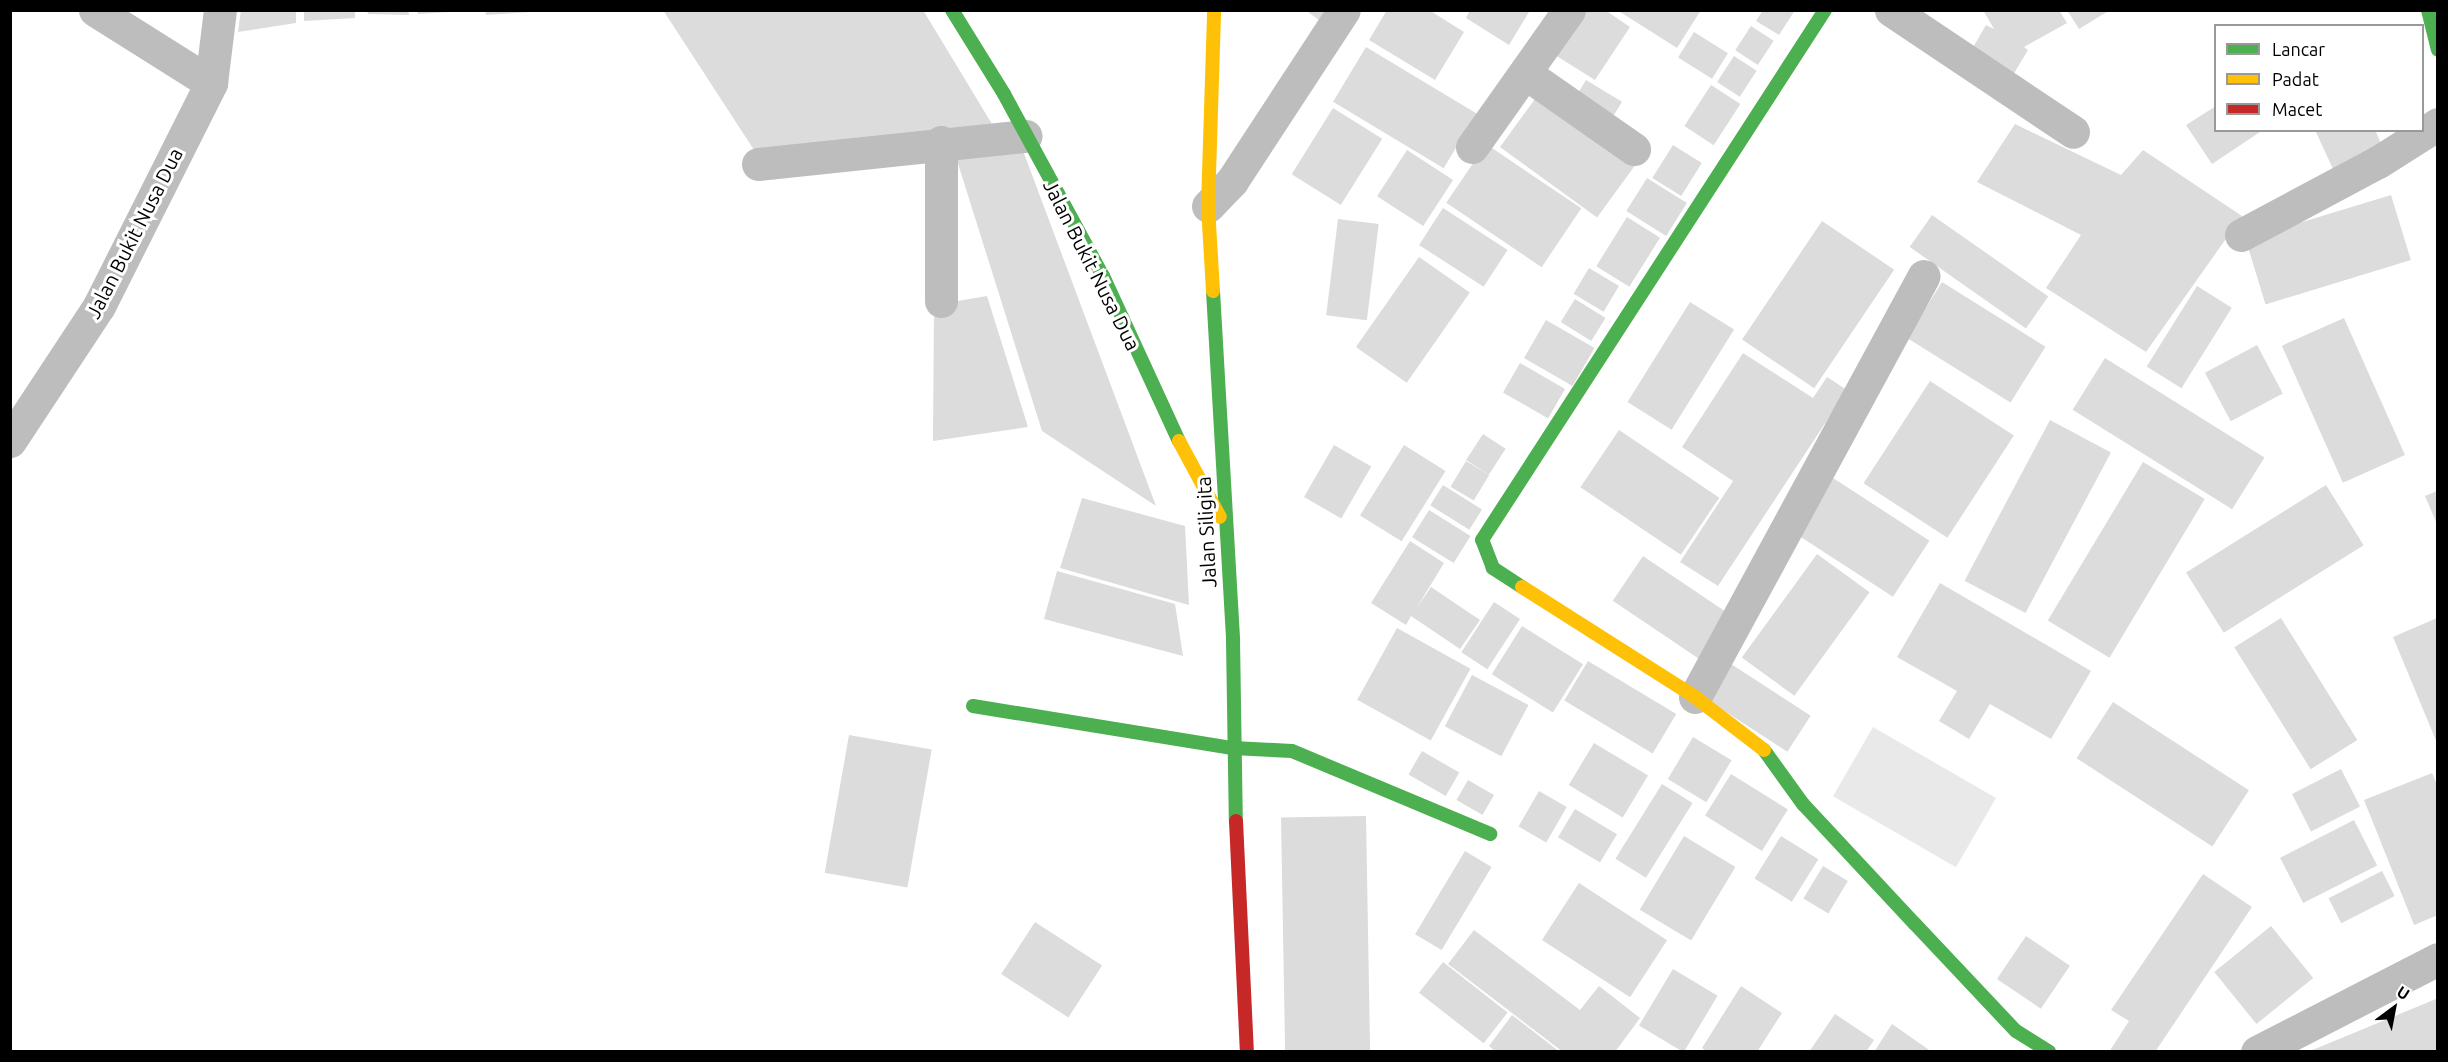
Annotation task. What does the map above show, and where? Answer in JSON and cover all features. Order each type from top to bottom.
[{"type":"main road","name":"Jalan Bukit Nusa Dua","points":[[951,10],[1026,136],[1102,276],[1161,407],[1223,524]]},
{"type":"main road","name":"Jalan Siligita","points":[[1214,10],[1208,206],[1221,380],[1223,524],[1233,640],[1233,748],[1247,1052]]},
{"type":"main road","points":[[1825,10],[1482,540],[1483,550],[1493,568],[1695,697],[1760,744],[1803,804],[2016,1031],[2049,1052]]},
{"type":"main road","points":[[2428,10],[2438,50]]},
{"type":"main road","points":[[973,706],[1233,748],[1292,751],[1490,834]]},
{"type":"street","points":[[96,10],[211,83]]},
{"type":"street","name":"Jalan Bukit Nusa Dua","points":[[10,441],[99,306],[211,83],[220,10]]},
{"type":"street","points":[[1208,206],[1232,182],[1344,10]]},
{"type":"street","points":[[1472,147],[1569,10]]},
{"type":"street","points":[[1891,10],[2073,132]]},
{"type":"street","points":[[1525,73],[1634,149]]},
{"type":"street","points":[[2241,235],[2378,162],[2438,124]]},
{"type":"street","points":[[758,164],[941,142],[1026,136]]},
{"type":"street","points":[[941,142],[941,301]]},
{"type":"street","points":[[1695,697],[1924,276]]},
{"type":"street","points":[[2257,1052],[2438,959]]},
{"type":"shaded area","points":[[1873,727],[1996,798],[1956,867],[1833,796]]},
{"type":"building","points":[[241,10],[296,10],[296,23],[238,32]]},
{"type":"building","points":[[304,10],[355,10],[355,18],[304,21]]},
{"type":"building","points":[[367,10],[408,10],[409,15],[368,14]]},
{"type":"building","points":[[417,10],[451,10],[451,12],[418,14]]},
{"type":"building","points":[[485,10],[531,10],[531,12],[486,15]]},
{"type":"building","points":[[663,10],[923,10],[992,124],[756,153]]},
{"type":"building","points":[[1305,10],[1326,10],[1319,20]]},
{"type":"building","points":[[1387,10],[1429,10],[1464,32],[1435,80],[1369,40]]},
{"type":"building","points":[[1470,10],[1527,10],[1529,12],[1509,45],[1466,18]]},
{"type":"building","points":[[1584,10],[1605,10],[1630,27],[1595,80],[1555,55]]},
{"type":"building","points":[[1617,10],[1701,10],[1677,48]]},
{"type":"building","points":[[1763,10],[1795,10],[1779,35],[1756,21]]},
{"type":"building","points":[[1983,10],[2059,10],[2067,23],[2024,47],[2028,50],[2010,80],[1968,56],[1986,25],[1994,29]]},
{"type":"building","points":[[2067,10],[2110,10],[2079,29]]},
{"type":"building","points":[[1751,26],[1774,41],[1758,65],[1735,50]]},
{"type":"building","points":[[1694,32],[1728,53],[1712,79],[1678,57]]},
{"type":"building","points":[[1366,47],[1477,113],[1444,168],[1333,102]]},
{"type":"building","points":[[1734,56],[1757,71],[1740,97],[1717,82]]},
{"type":"building","points":[[1586,80],[1622,102],[1611,120],[1575,99]]},
{"type":"building","points":[[1711,85],[1740,104],[1714,145],[1684,126]]},
{"type":"building","points":[[1540,92],[1637,163],[1597,218],[1500,147]]},
{"type":"building","points":[[2214,107],[2214,132],[2260,132],[2212,164],[2186,125]]},
{"type":"building","points":[[1333,108],[1382,139],[1341,205],[1292,174]]},
{"type":"building","points":[[2015,124],[2121,175],[2143,150],[2242,216],[2146,352],[2046,288],[2081,235],[1977,182]]},
{"type":"building","points":[[2316,132],[2376,132],[2382,146],[2333,169]]},
{"type":"building","points":[[1486,144],[1581,208],[1542,267],[1446,203]]},
{"type":"building","points":[[1673,145],[1702,163],[1681,196],[1652,178]]},
{"type":"building","points":[[1022,148],[1156,506],[1042,431],[955,154]]},
{"type":"building","points":[[1407,150],[1453,180],[1423,226],[1377,196]]},
{"type":"building","points":[[1647,178],[1687,203],[1666,236],[1626,211]]},
{"type":"building","points":[[2391,195],[2411,260],[2266,304],[2246,239]]},
{"type":"building","points":[[1443,208],[1508,250],[1484,287],[1419,245]]},
{"type":"building","points":[[1932,215],[2048,296],[2026,328],[1910,247]]},
{"type":"building","points":[[1627,217],[1660,238],[1629,287],[1596,266]]},
{"type":"building","points":[[1338,219],[1379,224],[1367,320],[1326,315]]},
{"type":"building","points":[[1822,221],[1894,270],[1814,388],[1742,340]]},
{"type":"building","points":[[1419,257],[1470,293],[1407,383],[1356,347]]},
{"type":"building","points":[[1589,268],[1619,286],[1604,312],[1574,294]]},
{"type":"building","points":[[1942,282],[2045,347],[2010,403],[1907,338]]},
{"type":"building","points":[[2197,286],[2232,308],[2181,388],[2147,367]]},
{"type":"building","points":[[987,296],[1028,427],[933,441],[934,305]]},
{"type":"building","points":[[1575,299],[1606,318],[1591,341],[1561,322]]},
{"type":"building","points":[[1690,302],[1734,330],[1672,430],[1627,402]]},
{"type":"building","points":[[2344,318],[2405,455],[2343,483],[2282,346]]},
{"type":"building","points":[[1546,320],[1594,348],[1572,386],[1524,358]]},
{"type":"building","points":[[2257,345],[2283,394],[2231,421],[2205,373]]},
{"type":"building","points":[[1743,353],[1813,398],[1827,377],[1847,390],[1718,586],[1680,562],[1733,481],[1682,447]]},
{"type":"building","points":[[2105,358],[2264,458],[2232,509],[2073,410]]},
{"type":"building","points":[[1520,363],[1565,389],[1548,418],[1503,392]]},
{"type":"building","points":[[1930,381],[2014,435],[1947,538],[1864,483]]},
{"type":"building","points":[[2050,420],[2111,452],[2025,613],[1965,581]]},
{"type":"building","points":[[1619,430],[1719,498],[1681,555],[1580,487]]},
{"type":"building","points":[[1483,434],[1506,449],[1489,475],[1466,460]]},
{"type":"building","points":[[1334,445],[1371,466],[1341,518],[1304,497]]},
{"type":"building","points":[[1404,445],[1446,471],[1402,541],[1360,515]]},
{"type":"building","points":[[1466,461],[1489,475],[1474,501],[1451,487]]},
{"type":"building","points":[[2143,462],[2205,499],[2109,658],[2048,621]]},
{"type":"building","points":[[1833,478],[1929,541],[1893,597],[1797,534]]},
{"type":"building","points":[[1443,485],[1482,509],[1469,530],[1430,505]]},
{"type":"building","points":[[2326,485],[2364,545],[2224,633],[2186,572]]},
{"type":"building","points":[[2437,491],[2437,524],[2425,496]]},
{"type":"building","points":[[1082,498],[1185,526],[1189,605],[1060,568]]},
{"type":"building","points":[[1429,510],[1471,536],[1454,563],[1412,537]]},
{"type":"building","points":[[1410,541],[1444,563],[1416,609],[1431,587],[1480,620],[1460,649],[1411,616],[1406,625],[1371,603]]},
{"type":"building","points":[[1817,554],[1870,592],[1794,696],[1742,658]]},
{"type":"building","points":[[1643,556],[1735,618],[1705,663],[1613,601]]},
{"type":"building","points":[[1057,571],[1175,604],[1183,656],[1044,619]]},
{"type":"building","points":[[1940,583],[2091,671],[2051,739],[1990,704],[1969,739],[1939,721],[1957,691],[1897,657]]},
{"type":"building","points":[[1494,602],[1520,619],[1487,669],[1461,652]]},
{"type":"building","points":[[2281,618],[2357,740],[2311,769],[2234,647]]},
{"type":"building","points":[[2437,618],[2437,743],[2393,637]]},
{"type":"building","points":[[1522,626],[1583,664],[1553,712],[1492,674]]},
{"type":"building","points":[[1397,628],[1470,669],[1431,740],[1357,700]]},
{"type":"building","points":[[1588,661],[1676,714],[1653,753],[1564,700]]},
{"type":"building","points":[[1731,664],[1811,716],[1787,752],[1708,700]]},
{"type":"building","points":[[1472,675],[1529,705],[1501,756],[1445,726]]},
{"type":"building","points":[[2113,702],[2249,790],[2212,846],[2077,758]]},
{"type":"building","points":[[849,735],[932,750],[907,887],[825,873]]},
{"type":"building","points":[[1693,737],[1732,760],[1706,802],[1668,779]]},
{"type":"building","points":[[1594,743],[1648,775],[1623,817],[1569,785]]},
{"type":"building","points":[[1422,751],[1459,772],[1446,796],[1408,774]]},
{"type":"building","points":[[2341,769],[2360,806],[2311,831],[2292,794]]},
{"type":"building","points":[[2432,773],[2438,787],[2438,915],[2414,925],[2364,800]]},
{"type":"building","points":[[1731,774],[1788,810],[1762,851],[1705,816]]},
{"type":"building","points":[[1468,780],[1494,795],[1482,815],[1456,800]]},
{"type":"building","points":[[1662,784],[1693,803],[1646,878],[1615,859]]},
{"type":"building","points":[[1539,791],[1567,807],[1546,843],[1518,827]]},
{"type":"building","points":[[1575,809],[1617,834],[1600,863],[1558,837]]},
{"type":"building","points":[[1366,816],[1370,1052],[1285,1052],[1281,817]]},
{"type":"building","points":[[2354,820],[2377,865],[2303,903],[2280,858]]},
{"type":"building","points":[[1684,836],[1735,867],[1691,941],[1640,910]]},
{"type":"building","points":[[1781,836],[1818,859],[1792,902],[1755,878]]},
{"type":"building","points":[[1465,851],[1492,867],[1442,950],[1415,934]]},
{"type":"building","points":[[1823,866],[1848,881],[1828,914],[1803,899]]},
{"type":"building","points":[[2382,871],[2395,896],[2341,923],[2329,898]]},
{"type":"building","points":[[2203,874],[2252,907],[2155,1052],[2109,1052],[2129,1021],[2111,1010]]},
{"type":"building","points":[[1579,883],[1667,940],[1630,997],[1542,940]]},
{"type":"building","points":[[1035,922],[1102,966],[1068,1018],[1001,974]]},
{"type":"building","points":[[2271,926],[2313,978],[2256,1024],[2214,972]]},
{"type":"building","points":[[1474,930],[1580,1010],[1599,986],[1640,1018],[1615,1052],[1563,1052],[1448,964]]},
{"type":"building","points":[[2026,936],[2070,966],[2041,1009],[1997,979]]},
{"type":"building","points":[[1443,962],[1508,1012],[1484,1043],[1419,993]]},
{"type":"building","points":[[1673,969],[1718,996],[1684,1052],[1639,1026]]},
{"type":"building","points":[[1741,986],[1782,1013],[1757,1052],[1708,1052],[1702,1048]]},
{"type":"building","points":[[2436,999],[2438,1052],[2310,1052],[2310,1051]]},
{"type":"building","points":[[1835,1014],[1874,1040],[1866,1052],[1809,1052]]},
{"type":"building","points":[[1512,1015],[1560,1052],[1496,1052],[1489,1046]]},
{"type":"building","points":[[1892,1024],[1932,1052],[1874,1052]]},
{"type":"traffic: fast","points":[[952,10],[1004,94],[1103,276],[1179,441]]},
{"type":"traffic: fast","points":[[1522,587],[1493,568],[1482,540],[1825,10]]},
{"type":"traffic: fast","points":[[2428,10],[2438,50]]},
{"type":"traffic: fast","points":[[1213,291],[1233,640],[1236,821]]},
{"type":"traffic: fast","points":[[973,706],[1233,748],[1292,751],[1490,834]]},
{"type":"traffic: fast","points":[[1764,750],[1803,804],[1915,924],[2016,1031],[2049,1052]]},
{"type":"traffic: slow","points":[[1213,291],[1208,206],[1214,10]]},
{"type":"traffic: slow","points":[[1179,441],[1220,517]]},
{"type":"traffic: slow","points":[[1522,587],[1695,697],[1764,750]]},
{"type":"traffic: jam","points":[[1236,821],[1247,1052]]}]
